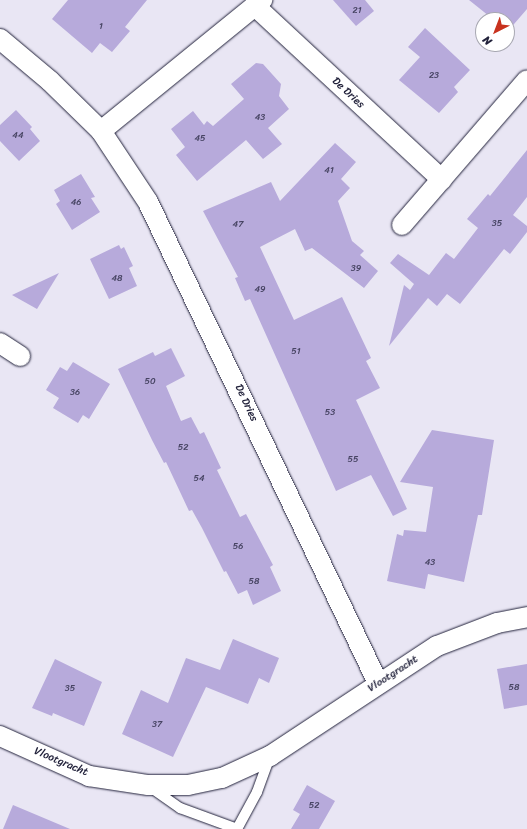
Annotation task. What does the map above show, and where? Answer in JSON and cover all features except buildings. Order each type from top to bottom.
[{"type":"street","name":"De Dries","points":[[101,131],[259,3],[442,180]]},
{"type":"street","name":"De Dries","points":[[0,39],[50,80],[101,131],[148,202],[378,683]]},
{"type":"street","points":[[402,225],[527,80]]},
{"type":"street","points":[[0,344],[20,356]]},
{"type":"street","name":"Vlootgracht","points":[[0,736],[89,776],[148,785],[188,785],[222,778],[270,756],[378,683],[437,646],[497,623],[527,617]]},
{"type":"lane","name":"Vlootgracht","points":[[148,785],[180,808],[237,829],[257,792],[270,756]]}]
